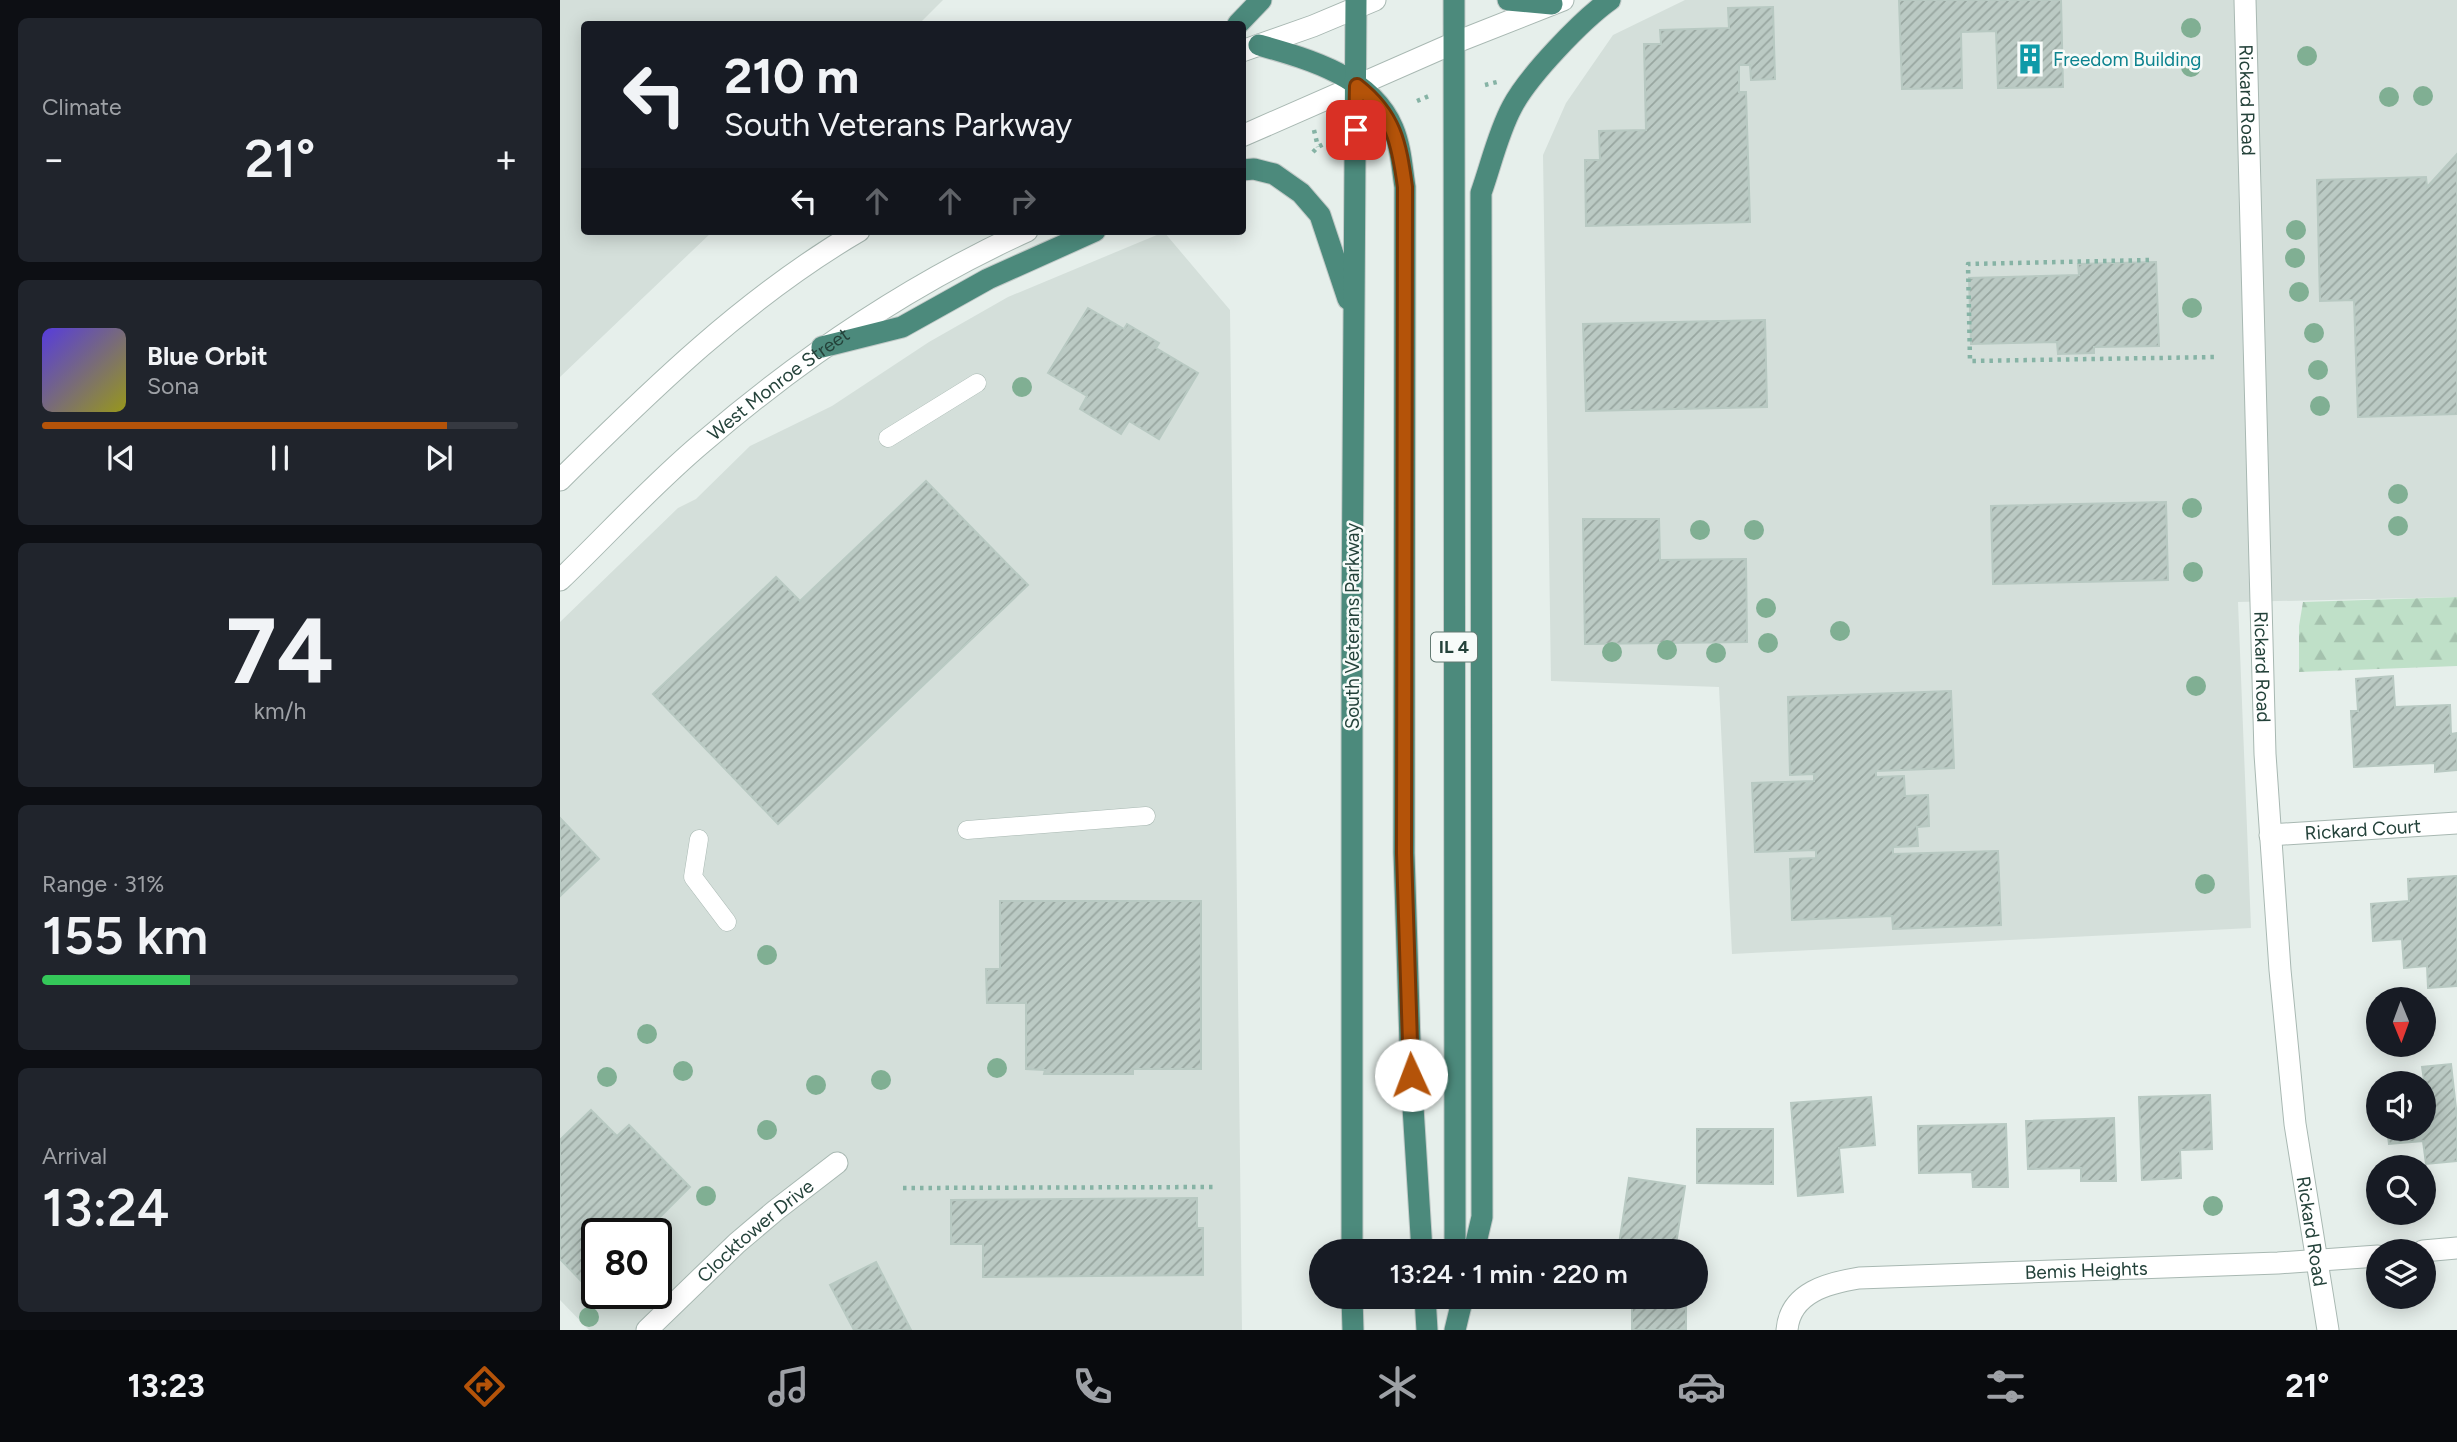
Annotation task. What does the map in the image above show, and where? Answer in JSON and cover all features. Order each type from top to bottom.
[{"type":"highway","points":[[1241,21],[1261,0]]},
{"type":"highway","name":"IL 4","points":[[1454,0],[1455,1239]]},
{"type":"highway","points":[[1508,0],[1558,2]]},
{"type":"highway","points":[[1477,1239],[1482,1217],[1481,193],[1501,134],[1520,94],[1594,11],[1610,0]]},
{"type":"highway","name":"South Veterans Parkway","points":[[1352,1239],[1353,315],[1357,86],[1362,3]]},
{"type":"highway","points":[[1251,48],[1313,61],[1357,86],[1373,98],[1393,126],[1399,145],[1405,187],[1404,853],[1411,1075],[1421,1239]]},
{"type":"highway","points":[[1246,170],[1274,174],[1301,192],[1320,215],[1353,315]]},
{"type":"highway","points":[[822,347],[901,327],[988,279],[1086,235]]},
{"type":"highway","points":[[1353,1309],[1353,1330]]},
{"type":"highway","points":[[1426,1309],[1427,1330]]},
{"type":"highway","points":[[1455,1309],[1455,1330]]},
{"type":"highway","points":[[1455,1330],[1460,1309]]},
{"type":"street","name":"Rickard Road","points":[[2245,0],[2265,754],[2270,835],[2295,1125],[2328,1330]]},
{"type":"street","points":[[1246,134],[1454,43],[1558,2]]},
{"type":"street","points":[[1251,48],[1362,3]]},
{"type":"street","points":[[560,480],[650,390],[737,316],[852,235]]},
{"type":"street","name":"West Monroe Street","points":[[560,580],[700,444],[822,347],[886,305],[950,268],[1019,235]]},
{"type":"street","name":"Rickard Court","points":[[2270,835],[2457,823]]},
{"type":"street","name":"Clocktower Drive","points":[[647,1330],[737,1243],[837,1163]]},
{"type":"street","points":[[2436,1250],[2457,1248]]},
{"type":"street","name":"Bemis Heights","points":[[1787,1330],[1800,1301],[1826,1284],[1859,1278],[2366,1257]]},
{"type":"lane","points":[[888,438],[977,383]]},
{"type":"lane","points":[[967,830],[1146,816]]},
{"type":"lane","points":[[699,839],[693,877],[727,922]]},
{"type":"path","points":[[1417,101],[1430,96]]},
{"type":"path","points":[[1313,129],[1318,147]]},
{"type":"path","points":[[1313,152],[1326,143]]},
{"type":"path","points":[[2149,260],[1968,264],[1970,362],[2217,357]]},
{"type":"path","points":[[903,1188],[1216,1187]]},
{"type":"shaded area","points":[[560,0],[943,0],[922,21],[581,21],[581,235],[709,235],[560,377]]},
{"type":"shaded area","points":[[1685,0],[2457,0],[2457,597],[2238,602],[2251,928],[1732,954],[1719,687],[1551,681],[1543,155],[1566,103],[1613,35]]},
{"type":"shaded area","points":[[1157,235],[1167,235],[1230,310],[1242,1330],[589,1330],[560,1300],[560,622],[678,508],[696,499],[750,446],[832,406],[929,342],[1008,297]]},
{"type":"green space","points":[[2457,597],[2457,666],[2299,672],[2299,626],[2303,602]]},
{"type":"building","name":"Freedom Building","points":[[1899,0],[2061,0],[2063,87],[1998,88],[1996,31],[1961,32],[1962,88],[1902,89]]},
{"type":"building","points":[[1773,7],[1775,79],[1751,80],[1750,65],[1739,65],[1739,92],[1746,92],[1750,222],[1586,226],[1585,160],[1600,160],[1599,131],[1646,130],[1644,44],[1661,44],[1660,30],[1729,28],[1728,8]]},
{"type":"building","points":[[2457,154],[2457,414],[2358,417],[2354,300],[2320,301],[2317,180],[2426,177],[2427,187]]},
{"type":"building","points":[[2156,262],[2159,346],[2094,347],[2094,353],[2058,354],[2057,342],[1971,344],[1969,278],[2079,275],[2078,264]]},
{"type":"building","points":[[1088,308],[1124,329],[1127,324],[1159,343],[1156,348],[1198,373],[1159,439],[1129,421],[1121,434],[1080,409],[1087,396],[1048,373]]},
{"type":"building","points":[[1765,320],[1767,407],[1586,411],[1583,324]]},
{"type":"building","points":[[926,481],[1028,585],[778,824],[653,694],[776,577],[800,601]]},
{"type":"building","points":[[2166,502],[2168,580],[1993,584],[1991,506]]},
{"type":"building","points":[[1583,519],[1659,519],[1660,560],[1746,559],[1747,642],[1585,644]]},
{"type":"building","points":[[2393,676],[2395,707],[2450,705],[2451,734],[2457,733],[2457,770],[2435,772],[2435,763],[2354,767],[2351,711],[2358,711],[2356,679]]},
{"type":"building","points":[[1951,691],[1954,768],[1876,771],[1876,777],[1904,776],[1905,796],[1928,795],[1929,826],[1917,827],[1918,846],[1893,847],[1893,854],[1998,851],[2001,925],[1893,929],[1892,916],[1792,920],[1790,859],[1816,858],[1816,850],[1755,852],[1752,783],[1814,781],[1814,774],[1790,775],[1788,697]]},
{"type":"building","points":[[560,818],[599,859],[560,896]]},
{"type":"building","points":[[2457,876],[2457,986],[2428,987],[2427,966],[2404,968],[2402,939],[2373,941],[2371,904],[2409,901],[2408,879]]},
{"type":"building","points":[[1000,901],[1201,901],[1201,1069],[1133,1069],[1133,1074],[1044,1074],[1045,1070],[1026,1069],[1026,1003],[987,1003],[986,969],[1000,969]]},
{"type":"building","points":[[2451,1064],[2457,1117],[2457,1161],[2436,1163],[2436,1155],[2425,1155],[2423,1141],[2436,1141],[2436,1071],[2423,1071],[2422,1067]]},
{"type":"building","points":[[2210,1095],[2212,1149],[2180,1150],[2181,1178],[2142,1180],[2139,1097]]},
{"type":"building","points":[[1871,1097],[1875,1145],[1839,1148],[1843,1192],[1798,1196],[1791,1103]]},
{"type":"building","points":[[591,1110],[617,1136],[629,1125],[690,1187],[659,1218],[581,1218],[581,1281],[560,1259],[560,1140]]},
{"type":"building","points":[[2114,1118],[2116,1181],[2081,1181],[2081,1168],[2028,1169],[2026,1121]]},
{"type":"building","points":[[2006,1124],[2008,1187],[1973,1187],[1972,1172],[1919,1173],[1918,1126]]},
{"type":"building","points":[[1697,1129],[1773,1129],[1773,1184],[1697,1183]]},
{"type":"building","points":[[2389,1141],[2423,1141],[2389,1144]]},
{"type":"building","points":[[1629,1178],[1685,1186],[1677,1239],[1620,1239]]},
{"type":"building","points":[[1197,1198],[1197,1228],[1203,1228],[1203,1275],[983,1277],[983,1244],[951,1244],[951,1200]]},
{"type":"building","points":[[876,1262],[911,1330],[854,1330],[830,1285]]},
{"type":"building","points":[[1632,1309],[1686,1309],[1686,1330],[1632,1330]]},
{"type":"place","name":"Freedom Building","points":[[2030,59]]},
{"type":"route","points":[[1356,130],[1357,86],[1373,98],[1393,126],[1399,145],[1405,187],[1404,853],[1411,1075]]}]
